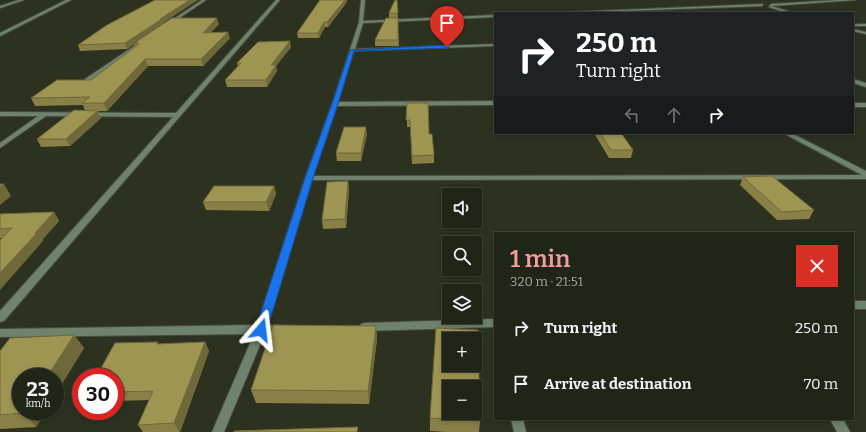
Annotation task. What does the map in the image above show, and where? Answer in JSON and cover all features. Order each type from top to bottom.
[{"type":"street","points":[[0,7],[22,0]]},
{"type":"street","points":[[0,35],[69,0]]},
{"type":"street","points":[[165,27],[204,0]]},
{"type":"street","points":[[0,318],[278,0]]},
{"type":"street","points":[[218,432],[261,330],[309,178],[335,104],[361,22],[363,0]]},
{"type":"street","points":[[743,0],[788,12]]},
{"type":"street","points":[[781,10],[770,4],[854,0]]},
{"type":"street","points":[[594,12],[762,5]]},
{"type":"street","points":[[361,22],[494,16]]},
{"type":"street","points":[[854,26],[866,25]]},
{"type":"street","points":[[854,30],[866,34]]},
{"type":"street","points":[[854,36],[866,34]]},
{"type":"street","points":[[87,80],[152,36]]},
{"type":"street","points":[[352,50],[494,46]]},
{"type":"street","points":[[854,80],[866,85]]},
{"type":"street","points":[[335,104],[494,103]]},
{"type":"street","points":[[854,105],[866,105]]},
{"type":"street","points":[[0,114],[178,115]]},
{"type":"street","points":[[0,146],[45,114]]},
{"type":"street","points":[[788,134],[866,176]]},
{"type":"street","points":[[309,178],[866,176]]},
{"type":"street","points":[[854,305],[866,305]]},
{"type":"street","points":[[354,327],[494,322]]},
{"type":"street","points":[[0,333],[292,329]]},
{"type":"street","points":[[517,420],[520,432]]},
{"type":"street","points":[[837,420],[844,432]]},
{"type":"building","points":[[155,0],[190,0],[125,43],[78,45],[107,25]]},
{"type":"building","points":[[320,0],[345,0],[327,22],[324,22],[318,33],[297,33]]},
{"type":"building","points":[[395,0],[397,0],[398,13],[389,13]]},
{"type":"building","points":[[172,18],[217,18],[203,33],[228,32],[201,59],[145,59],[104,103],[82,103],[90,97],[31,98],[57,80],[91,80],[139,44],[134,44],[138,42],[136,42]]},
{"type":"building","points":[[386,18],[398,18],[398,40],[375,40]]},
{"type":"building","points":[[290,41],[271,65],[276,65],[266,80],[225,80],[241,63],[237,63],[258,42]]},
{"type":"building","points":[[407,103],[428,103],[429,134],[432,134],[434,155],[412,156],[410,120],[406,120]]},
{"type":"building","points":[[74,110],[97,111],[66,139],[37,139]]},
{"type":"building","points":[[344,127],[366,127],[361,153],[336,153]]},
{"type":"building","points":[[601,134],[622,134],[633,150],[611,150]]},
{"type":"building","points":[[772,176],[814,210],[782,212],[743,177]]},
{"type":"building","points":[[348,181],[345,219],[322,220],[327,182]]},
{"type":"building","points":[[214,186],[274,186],[266,202],[203,202]]},
{"type":"building","points":[[54,212],[0,273],[0,240],[12,228],[0,229],[0,214]]},
{"type":"building","points":[[273,325],[376,326],[368,391],[251,390]]},
{"type":"building","points":[[436,328],[478,330],[478,332],[442,332],[442,372],[479,372],[479,380],[442,380],[442,419],[430,418]]},
{"type":"building","points":[[74,335],[53,368],[12,368],[12,414],[0,415],[0,351],[10,338]]},
{"type":"building","points":[[158,342],[157,344],[205,342],[174,423],[138,425],[153,391],[124,392],[124,368],[101,368],[115,343]]},
{"type":"building","points":[[358,427],[357,432],[234,432],[234,431]]},
{"type":"route","points":[[261,330],[309,178],[352,50],[447,47]]}]
